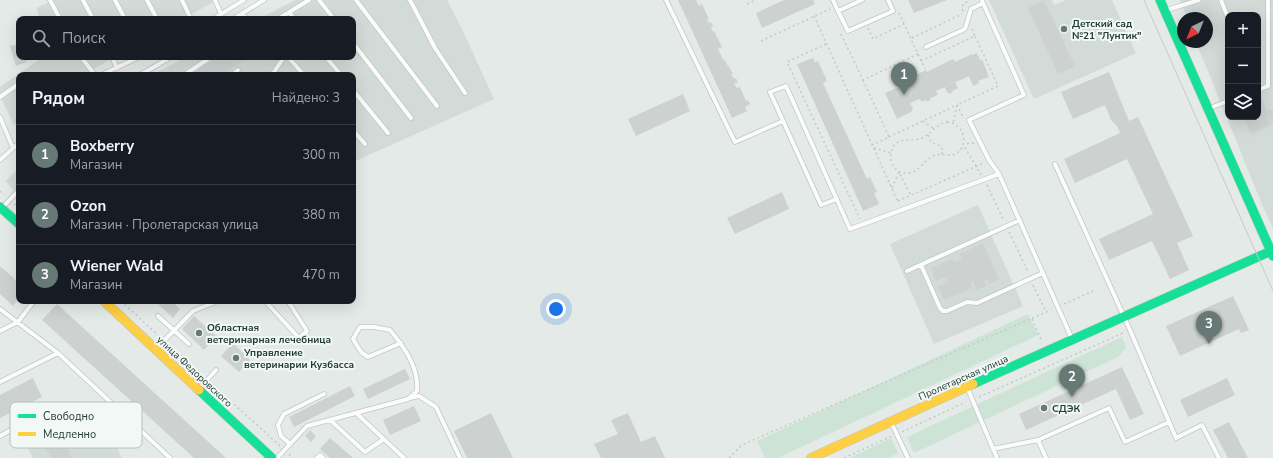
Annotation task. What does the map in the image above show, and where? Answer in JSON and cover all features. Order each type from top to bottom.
[{"type":"street","points":[[1160,0],[1272,253]]},
{"type":"street","points":[[1,208],[16,221]]},
{"type":"street","name":"Пролетарская улица","points":[[811,458],[1073,339],[1272,253]]},
{"type":"street","name":"улица Федоровского","points":[[107,304],[272,458]]},
{"type":"lane","points":[[50,0],[58,16]]},
{"type":"lane","points":[[83,0],[91,16]]},
{"type":"lane","points":[[116,0],[124,16]]},
{"type":"lane","points":[[148,0],[156,16]]},
{"type":"lane","points":[[182,0],[190,16]]},
{"type":"lane","points":[[215,0],[221,14]]},
{"type":"lane","points":[[217,16],[243,0]]},
{"type":"lane","points":[[238,16],[264,0]]},
{"type":"lane","points":[[283,16],[309,0]]},
{"type":"lane","points":[[319,0],[332,16]]},
{"type":"lane","points":[[356,0],[437,106]]},
{"type":"lane","points":[[410,0],[435,48],[465,93]]},
{"type":"lane","points":[[666,0],[735,142],[783,121]]},
{"type":"lane","points":[[833,0],[848,31],[893,11],[888,0]]},
{"type":"lane","points":[[838,11],[862,0]]},
{"type":"lane","points":[[1165,11],[1199,0]]},
{"type":"lane","points":[[1221,0],[1226,12]]},
{"type":"lane","points":[[1261,89],[1268,86],[1268,0]]},
{"type":"lane","points":[[926,47],[965,28],[971,9],[983,1],[1024,95],[969,120],[989,160],[999,174],[1073,339]]},
{"type":"lane","points":[[289,12],[292,16]]},
{"type":"lane","points":[[356,47],[411,118]]},
{"type":"lane","points":[[82,60],[92,72]]},
{"type":"lane","points":[[113,60],[117,68]]},
{"type":"lane","points":[[108,72],[132,60]]},
{"type":"lane","points":[[145,72],[166,60]]},
{"type":"lane","points":[[188,72],[206,60]]},
{"type":"lane","points":[[274,72],[282,60]]},
{"type":"lane","points":[[291,60],[301,72]]},
{"type":"lane","points":[[328,60],[338,72]]},
{"type":"lane","points":[[0,97],[16,86]]},
{"type":"lane","points":[[837,199],[821,205],[770,92],[786,86],[837,199],[850,229],[999,174]]},
{"type":"lane","points":[[356,94],[388,133]]},
{"type":"lane","points":[[1208,109],[1225,102]]},
{"type":"lane","points":[[0,117],[14,148],[0,160]]},
{"type":"lane","points":[[356,134],[365,144]]},
{"type":"lane","points":[[1055,164],[1130,330],[1176,438],[1202,425],[1219,458]]},
{"type":"lane","points":[[1,208],[16,193]]},
{"type":"lane","points":[[907,272],[1020,220]]},
{"type":"lane","points":[[921,265],[940,308],[943,311],[967,302],[977,302],[1043,273]]},
{"type":"lane","points":[[0,331],[18,322],[32,304]]},
{"type":"lane","points":[[156,350],[193,311],[210,304]]},
{"type":"lane","points":[[268,304],[299,338],[307,331],[290,304]]},
{"type":"lane","points":[[0,309],[58,353],[110,402]]},
{"type":"lane","points":[[158,316],[189,344]]},
{"type":"lane","points":[[401,343],[368,357],[361,352],[353,339],[360,327],[374,327],[390,330],[401,343],[412,362],[418,382],[417,391],[408,399]]},
{"type":"lane","points":[[0,382],[58,353]]},
{"type":"lane","points":[[198,389],[216,370]]},
{"type":"lane","points":[[966,387],[973,400],[997,458]]},
{"type":"lane","points":[[290,444],[281,436],[278,425],[284,414],[324,394]]},
{"type":"lane","points":[[277,458],[307,426],[419,396],[436,407],[460,458]]},
{"type":"lane","points":[[993,449],[1038,440],[1109,408],[1125,442],[1169,422]]},
{"type":"lane","points":[[356,413],[404,458]]},
{"type":"lane","points":[[330,420],[365,452],[384,440]]},
{"type":"lane","points":[[891,421],[908,458]]},
{"type":"lane","points":[[0,436],[10,430]]},
{"type":"lane","points":[[142,432],[170,458]]},
{"type":"lane","points":[[1038,440],[1046,458]]},
{"type":"lane","points":[[317,458],[320,455],[323,458]]},
{"type":"path","points":[[747,4],[756,0]]},
{"type":"path","points":[[911,38],[964,13],[962,8],[963,4],[971,0]]},
{"type":"path","points":[[761,40],[830,9]]},
{"type":"path","points":[[814,16],[898,201],[985,162]]},
{"type":"path","points":[[866,23],[873,39],[904,24],[925,69]]},
{"type":"path","points":[[840,30],[889,137]]},
{"type":"path","points":[[872,145],[998,86],[975,36],[921,61]]},
{"type":"path","points":[[826,44],[787,62],[861,221]]},
{"type":"path","points":[[863,80],[918,54]]},
{"type":"path","points":[[957,105],[964,118]]},
{"type":"path","points":[[953,123],[957,105]]},
{"type":"path","points":[[923,121],[934,129]]},
{"type":"path","points":[[899,172],[907,174],[915,171],[932,156],[957,153],[963,144],[964,134],[959,126],[953,123],[941,123],[921,140],[903,140],[896,144],[891,153],[890,159],[893,166],[899,172],[911,196]]},
{"type":"path","points":[[928,134],[930,140],[941,146],[943,152],[942,154]]},
{"type":"path","points":[[963,144],[976,143],[973,137]]},
{"type":"path","points":[[963,144],[984,179],[1046,312]]},
{"type":"path","points":[[874,148],[891,153]]},
{"type":"path","points":[[892,188],[899,172]]},
{"type":"path","points":[[729,458],[746,443],[1093,291]]},
{"type":"path","points":[[844,458],[1130,330]]},
{"type":"shaded area","points":[[52,0],[217,0],[188,16],[38,16],[37,8]]},
{"type":"shaded area","points":[[295,0],[447,0],[494,99],[356,161],[356,72],[158,72],[180,60],[356,60],[356,16],[265,16]]},
{"type":"shaded area","name":"Детский сад №21 \"Лунтик\"","points":[[989,0],[1052,0],[1054,5],[1066,0],[1112,0],[1136,53],[1034,99]]},
{"type":"shaded area","points":[[1180,0],[1273,0],[1273,228],[1228,120],[1261,120],[1261,12],[1225,12],[1225,113],[1198,48],[1213,48],[1213,12],[1185,12]]},
{"type":"shaded area","points":[[39,60],[110,60],[88,72],[22,72]]},
{"type":"shaded area","points":[[16,76],[16,123],[14,125],[0,96],[0,87]]},
{"type":"shaded area","points":[[16,171],[16,193],[6,181]]},
{"type":"shaded area","points":[[978,205],[1023,306],[934,344],[890,244]]},
{"type":"shaded area","points":[[28,448],[117,448],[122,458],[33,458]]},
{"type":"green space","points":[[1028,314],[1038,335],[778,458],[765,458],[757,441]]},
{"type":"green space","points":[[1122,337],[1126,347],[1118,357],[914,453],[907,437]]},
{"type":"green space","points":[[891,438],[898,453],[888,458],[850,458]]},
{"type":"building","points":[[678,0],[696,0],[699,6],[702,4],[709,19],[707,19],[709,23],[711,22],[713,26],[711,27],[713,32],[714,31],[722,47],[718,49],[733,74],[731,74],[734,79],[736,78],[738,82],[734,84],[737,88],[740,87],[746,101],[748,100],[750,104],[745,107],[747,111],[732,118]]},
{"type":"building","points":[[784,0],[813,0],[815,4],[762,28],[756,13]]},
{"type":"building","points":[[908,0],[947,0],[914,13]]},
{"type":"building","points":[[1044,0],[1075,66],[1058,74],[1028,8]]},
{"type":"building","points":[[16,45],[16,60],[27,60],[27,62],[16,66],[10,46]]},
{"type":"building","points":[[977,53],[980,60],[982,59],[989,77],[978,81],[979,83],[973,86],[969,76],[955,82],[958,88],[950,94],[947,92],[945,87],[936,91],[938,95],[931,98],[928,102],[926,100],[921,102],[920,99],[910,103],[913,109],[911,112],[897,119],[885,93],[908,83],[907,81],[911,80],[910,78],[926,70],[927,72],[953,59],[955,62]]},
{"type":"building","points":[[813,58],[815,62],[818,61],[827,81],[823,83],[867,179],[870,177],[877,192],[874,193],[879,204],[863,211],[797,64]]},
{"type":"building","points":[[213,60],[244,60],[226,72],[195,72]]},
{"type":"building","points":[[1109,72],[1129,121],[1138,117],[1193,236],[1177,243],[1189,270],[1170,279],[1152,241],[1109,260],[1099,239],[1153,214],[1127,159],[1075,183],[1064,159],[1120,133],[1117,126],[1111,120],[1105,105],[1073,119],[1061,92]]},
{"type":"building","points":[[683,94],[690,111],[636,136],[628,119]]},
{"type":"building","points":[[1261,97],[1272,125],[1251,134],[1245,120],[1261,120]]},
{"type":"building","points":[[1273,109],[1273,125],[1267,111]]},
{"type":"building","points":[[782,192],[789,209],[735,234],[727,218]]},
{"type":"building","points":[[983,243],[999,279],[989,284],[988,280],[984,281],[986,286],[976,290],[973,282],[970,283],[972,288],[944,300],[938,286],[948,282],[946,277],[936,281],[931,268],[952,259],[954,262],[962,259],[959,254]]},
{"type":"building","points":[[0,266],[16,280],[16,302],[13,306],[0,294]]},
{"type":"building","points":[[1233,296],[1249,330],[1241,333],[1239,329],[1180,356],[1166,326]]},
{"type":"building","points":[[57,304],[226,458],[194,458],[142,411],[142,402],[132,402],[42,320]]},
{"type":"building","points":[[158,304],[175,304],[180,309],[173,318]]},
{"type":"building","name":"Областная ветеринарная лечебница","points":[[194,316],[216,336],[204,350],[182,329]]},
{"type":"building","name":"Управление ветеринарии Кузбасса","points":[[233,343],[250,360],[239,372],[221,356]]},
{"type":"building","points":[[1122,367],[1144,414],[1130,420],[1116,389],[1026,430],[1019,414]]},
{"type":"building","points":[[405,369],[410,379],[368,399],[363,389]]},
{"type":"building","points":[[33,378],[42,397],[32,402],[10,402],[10,413],[0,418],[0,395]]},
{"type":"building","points":[[1227,378],[1235,395],[1188,417],[1180,400]]},
{"type":"building","points":[[350,386],[355,396],[294,427],[289,417]]},
{"type":"building","points":[[414,406],[421,421],[390,435],[383,420]]},
{"type":"building","points":[[491,413],[513,458],[467,458],[454,431]]},
{"type":"building","points":[[628,413],[641,442],[655,436],[665,458],[601,458],[594,444],[618,434],[611,420]]},
{"type":"building","points":[[1229,422],[1248,458],[1228,458],[1213,430]]},
{"type":"building","points":[[310,430],[316,436],[311,442],[305,436]]},
{"type":"building","points":[[330,438],[353,458],[330,458],[320,449]]},
{"type":"building","points":[[46,448],[67,448],[72,458],[51,458]]},
{"type":"tram line","points":[[1144,0],[1273,291]]},
{"type":"traffic: fast","points":[[1160,0],[1273,256]]},
{"type":"traffic: fast","points":[[0,207],[16,221]]},
{"type":"traffic: fast","points":[[973,384],[1271,251]]},
{"type":"traffic: fast","points":[[199,390],[272,458]]},
{"type":"traffic: slow","points":[[107,304],[199,390]]},
{"type":"traffic: slow","points":[[811,458],[973,384]]},
{"type":"place","name":"Детский сад №21 \"Лунтик\"","points":[[1064,29]]},
{"type":"place","name":"Boxberry","points":[[904,95]]},
{"type":"place","name":"Областная ветеринарная лечебница","points":[[199,333]]},
{"type":"place","name":"Wiener Wald","points":[[1209,344]]},
{"type":"place","name":"Управление ветеринарии Кузбасса","points":[[236,358]]},
{"type":"place","name":"Ozon","points":[[1072,397]]},
{"type":"place","name":"СДЭК","points":[[1044,408]]}]
